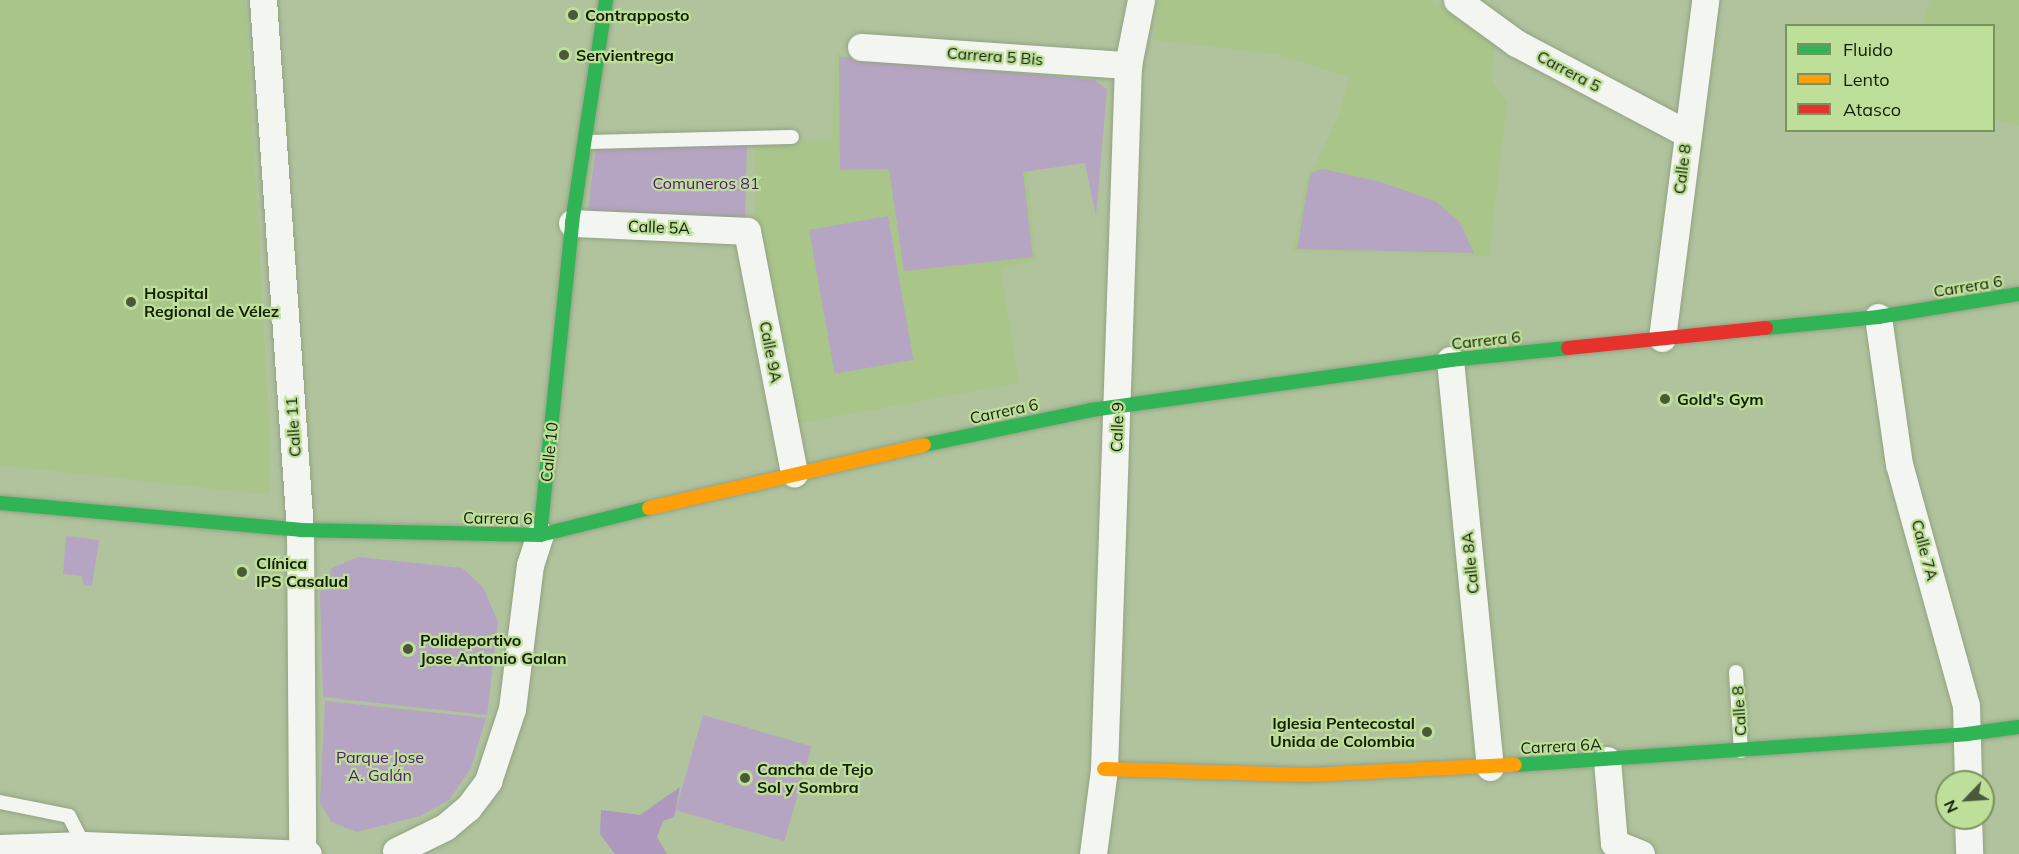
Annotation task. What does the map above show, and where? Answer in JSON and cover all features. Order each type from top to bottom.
[{"type":"main road","name":"Calle 10","points":[[540,535],[572,223],[606,0]]},
{"type":"main road","name":"Carrera 6","points":[[0,503],[300,530],[540,535],[794,473],[1117,405],[1450,360],[1878,317],[2019,294]]},
{"type":"main road","name":"Carrera 6A","points":[[1104,769],[1307,775],[1490,767],[1967,734],[2019,727]]},
{"type":"street","name":"Calle 11","points":[[263,0],[300,530],[302,854]]},
{"type":"street","name":"Calle 9","points":[[1093,854],[1104,769],[1128,65],[1141,0]]},
{"type":"street","name":"Carrera 5","points":[[1457,0],[1516,43],[1686,133]]},
{"type":"street","name":"Calle 8","points":[[1662,338],[1686,133],[1705,0]]},
{"type":"street","name":"Carrera 5 Bis","points":[[861,46],[1128,65]]},
{"type":"street","name":"Calle 5A","points":[[572,223],[747,231]]},
{"type":"street","name":"Calle 9A","points":[[747,231],[794,473]]},
{"type":"street","name":"Calle 7A","points":[[1878,317],[1899,464],[1966,705],[1968,770]]},
{"type":"street","name":"Calle 8A","points":[[1450,360],[1490,767]]},
{"type":"street","name":"Calle 10","points":[[391,853],[445,827],[468,808],[488,781],[512,710],[530,565],[540,535]]},
{"type":"street","points":[[1607,759],[1614,843],[1641,854]]},
{"type":"street","points":[[1968,830],[1969,854]]},
{"type":"street","points":[[0,848],[84,845],[308,854]]},
{"type":"lane","points":[[583,142],[792,137]]},
{"type":"lane","name":"Calle 8","points":[[1736,672],[1741,751]]},
{"type":"lane","points":[[0,802],[69,816],[84,845]]},
{"type":"shaded area","name":"Hospital Regional de Vélez","points":[[0,0],[245,0],[270,439],[269,495],[0,465]]},
{"type":"shaded area","points":[[1159,0],[1432,0],[1495,46],[1491,79],[1507,102],[1489,256],[1293,251],[1308,170],[1313,169],[1340,113],[1349,77],[1275,54],[1154,40]]},
{"type":"shaded area","points":[[1930,0],[2019,0],[2019,126],[1995,119],[1995,24],[1922,24]]},
{"type":"shaded area","points":[[837,54],[1025,69],[1027,178],[1036,260],[1001,270],[1019,383],[790,425],[755,234],[755,143],[831,140]]},
{"type":"shaded area","points":[[680,787],[674,817],[663,821],[657,837],[667,854],[615,854],[600,834],[601,810],[640,815]]},
{"type":"green space","points":[[839,57],[1094,80],[1107,89],[1096,216],[1085,163],[1023,172],[1033,257],[904,271],[889,169],[840,170]]},
{"type":"green space","name":"Comuneros 81","points":[[747,141],[745,223],[587,219],[596,145]]},
{"type":"green space","points":[[1323,169],[1381,182],[1435,201],[1459,221],[1474,253],[1297,249],[1310,173]]},
{"type":"green space","points":[[888,216],[913,360],[835,374],[809,230]]},
{"type":"green space","points":[[66,536],[99,540],[92,586],[83,584],[82,576],[63,574]]},
{"type":"green space","name":"Polideportivo Jose Antonio Galan","points":[[358,557],[462,568],[483,587],[498,622],[487,715],[323,697],[320,593],[332,568]]},
{"type":"green space","name":"Parque Jose A. Galán","points":[[325,701],[486,718],[471,768],[449,800],[420,816],[357,832],[331,822],[320,802]]},
{"type":"green space","name":"Cancha de Tejo Sol y Sombra","points":[[703,715],[812,746],[784,841],[676,810]]},
{"type":"traffic: fast","points":[[540,535],[572,223],[606,0]]},
{"type":"traffic: fast","points":[[1766,328],[1878,317],[2019,294]]},
{"type":"traffic: fast","points":[[924,445],[1091,410],[1450,360],[1568,348]]},
{"type":"traffic: fast","points":[[0,503],[300,530],[540,535],[649,508]]},
{"type":"traffic: fast","points":[[1515,765],[1967,734],[2019,727]]},
{"type":"traffic: slow","points":[[649,508],[924,445]]},
{"type":"traffic: slow","points":[[1104,769],[1307,775],[1515,765]]},
{"type":"traffic: jam","points":[[1568,348],[1766,328]]},
{"type":"place","name":"Contrapposto","points":[[573,15]]},
{"type":"place","name":"Servientrega","points":[[564,55]]},
{"type":"place","name":"Hospital Regional de Vélez","points":[[131,302]]},
{"type":"place","name":"Gold's Gym","points":[[1665,399]]},
{"type":"place","name":"Clínica IPS Casalud","points":[[242,572]]},
{"type":"place","name":"Polideportivo Jose Antonio Galan","points":[[408,649]]},
{"type":"place","name":"Iglesia Pentecostal Unida de Colombia","points":[[1427,732]]},
{"type":"place","name":"Cancha de Tejo Sol y Sombra","points":[[745,778]]}]
